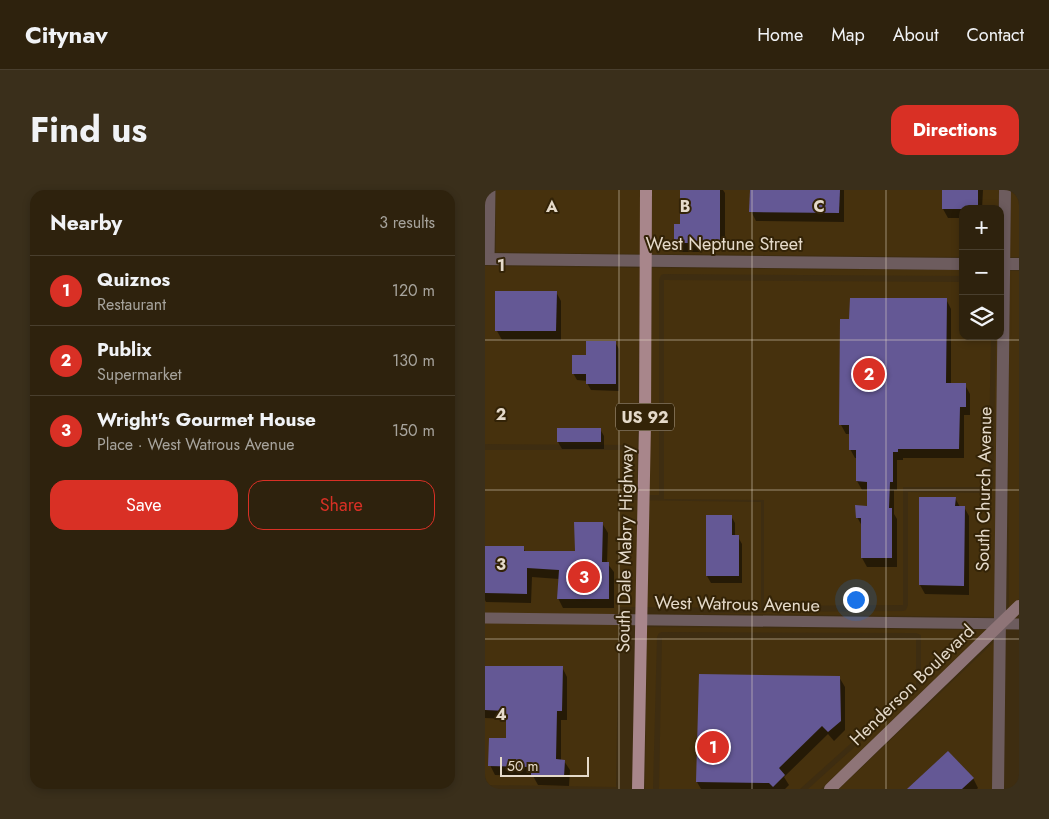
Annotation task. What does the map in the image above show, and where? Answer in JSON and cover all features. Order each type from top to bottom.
[{"type":"main road","name":"South Dale Mabry Highway","points":[[638,789],[645,424],[646,190]]},
{"type":"main road","name":"Henderson Boulevard","points":[[830,789],[1019,606]]},
{"type":"street","points":[[487,259],[490,190]]},
{"type":"street","name":"South Church Avenue","points":[[1003,250],[1005,190]]},
{"type":"street","name":"West Neptune Street","points":[[487,259],[959,264]]},
{"type":"street","points":[[1004,264],[1019,264]]},
{"type":"street","name":"South Church Avenue","points":[[998,789],[1002,295]]},
{"type":"street","name":"West Watrous Avenue","points":[[485,618],[1019,624]]},
{"type":"shaded area","points":[[496,190],[640,190],[640,254],[496,252]]},
{"type":"shaded area","points":[[652,190],[999,190],[998,205],[959,205],[959,257],[652,254]]},
{"type":"shaded area","points":[[1011,190],[1019,190],[1019,257],[1010,257]]},
{"type":"shaded area","points":[[485,266],[640,268],[637,495],[628,494],[629,451],[625,445],[485,444]]},
{"type":"shaded area","points":[[652,268],[959,270],[959,276],[661,275],[659,280],[659,495],[649,495]]},
{"type":"shaded area","points":[[1010,271],[1019,271],[1019,599],[1009,609],[1008,432]]},
{"type":"shaded area","points":[[664,280],[959,282],[959,340],[991,340],[988,487],[903,487],[903,605],[764,606],[764,500],[664,499]]},
{"type":"shaded area","points":[[997,340],[997,617],[647,613],[906,610],[908,605],[908,492],[988,493],[993,489]]},
{"type":"shaded area","points":[[485,450],[624,450],[623,500],[761,502],[761,608],[619,607],[616,787],[485,785]]},
{"type":"shaded area","points":[[647,627],[987,630],[821,789],[808,789],[919,689],[921,685],[921,635],[916,633],[659,633],[657,637],[653,789],[645,789]]},
{"type":"shaded area","points":[[662,638],[916,639],[916,685],[800,789],[659,789]]},
{"type":"shaded area","points":[[997,639],[992,789],[839,789]]},
{"type":"building","points":[[680,190],[720,190],[720,241],[674,243],[674,224],[680,224]]},
{"type":"building","points":[[750,190],[840,190],[839,213],[749,212]]},
{"type":"building","points":[[942,190],[978,190],[978,205],[959,205],[959,209],[942,209]]},
{"type":"building","points":[[495,291],[557,291],[556,331],[495,331]]},
{"type":"building","points":[[850,298],[947,298],[946,383],[966,383],[966,407],[960,407],[959,449],[898,449],[898,452],[893,452],[893,482],[890,482],[889,508],[892,508],[892,558],[861,558],[861,518],[856,518],[855,505],[867,506],[867,482],[856,481],[856,450],[849,450],[849,425],[839,425],[840,319],[849,319]]},
{"type":"building","points":[[586,341],[616,341],[616,384],[586,384],[586,374],[572,374],[572,355],[586,355]]},
{"type":"building","points":[[557,428],[601,428],[601,442],[557,442]]},
{"type":"building","points":[[919,497],[956,497],[955,506],[965,506],[964,586],[919,585]]},
{"type":"building","points":[[706,515],[732,515],[732,535],[739,535],[739,576],[706,576]]},
{"type":"building","points":[[574,522],[603,522],[602,562],[609,562],[609,599],[557,599],[559,570],[527,568],[527,594],[485,593],[485,546],[524,546],[524,551],[575,551]]},
{"type":"building","points":[[485,666],[563,666],[562,711],[557,711],[556,759],[565,760],[564,777],[531,776],[531,767],[488,766],[489,738],[506,738],[506,711],[485,710]]},
{"type":"building","points":[[699,674],[840,676],[841,721],[828,732],[822,726],[779,768],[785,775],[773,787],[769,783],[696,782]]},
{"type":"building","points":[[948,751],[974,778],[962,789],[907,789]]},
{"type":"place","name":"Publix","points":[[869,374]]},
{"type":"place","name":"Wright's Gourmet House","points":[[584,577]]},
{"type":"place","name":"Quiznos","points":[[713,747]]}]
